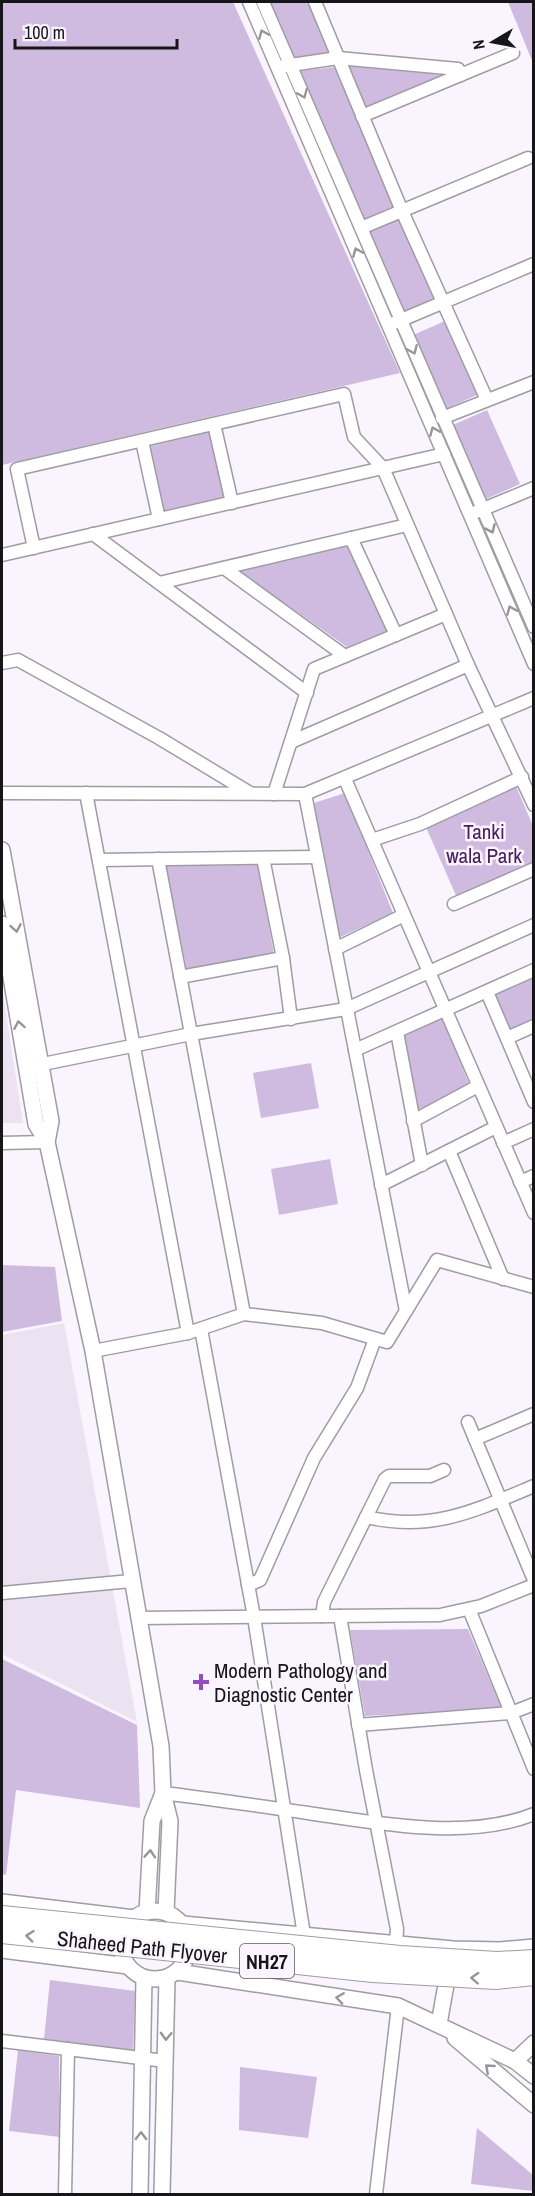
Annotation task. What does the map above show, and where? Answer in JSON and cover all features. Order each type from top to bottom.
[{"type":"highway","name":"Shaheed Path Flyover","points":[[2,1916],[400,1956],[497,1962],[534,1960]]},
{"type":"highway","name":"Shaheed Path Flyover","points":[[2,1933],[373,1972],[496,1979],[534,1976]]},
{"type":"street","points":[[249,2],[284,66],[361,228],[444,454],[534,664]]},
{"type":"street","points":[[263,2],[284,66],[395,323],[442,418],[534,627]]},
{"type":"street","points":[[315,2],[402,211],[487,400]]},
{"type":"street","points":[[362,116],[513,53]]},
{"type":"street","points":[[284,66],[338,58],[458,69],[461,75]]},
{"type":"street","points":[[361,228],[528,158]]},
{"type":"street","points":[[395,323],[534,264]]},
{"type":"street","points":[[442,418],[534,382]]},
{"type":"street","points":[[34,548],[17,469],[344,394],[354,437],[383,468],[468,664],[534,804]]},
{"type":"street","points":[[214,424],[232,503]]},
{"type":"street","points":[[142,441],[159,519]]},
{"type":"street","points":[[2,555],[444,454]]},
{"type":"street","points":[[470,515],[534,488]]},
{"type":"street","points":[[159,583],[407,525]]},
{"type":"street","points":[[93,534],[307,693]]},
{"type":"street","points":[[351,538],[396,635]]},
{"type":"street","points":[[224,568],[345,656]]},
{"type":"street","points":[[274,794],[314,669],[446,614]]},
{"type":"street","points":[[2,663],[18,660],[159,738],[251,794]]},
{"type":"street","points":[[291,742],[468,664]]},
{"type":"street","points":[[2,793],[305,794],[534,698]]},
{"type":"street","points":[[372,840],[420,824],[522,777]]},
{"type":"street","points":[[345,779],[534,1213]]},
{"type":"street","points":[[87,794],[188,1333]]},
{"type":"street","points":[[305,794],[406,1311]]},
{"type":"street","points":[[2,850],[33,1066]]},
{"type":"street","points":[[99,860],[317,857]]},
{"type":"street","points":[[263,858],[283,958],[291,1018]]},
{"type":"street","points":[[158,859],[244,1314]]},
{"type":"street","points":[[454,904],[534,869]]},
{"type":"street","points":[[335,949],[404,915]]},
{"type":"street","points":[[2,924],[33,1066],[51,1121],[47,1142],[93,1351],[161,1746],[163,1793],[170,1821],[166,1912]]},
{"type":"street","points":[[33,1066],[191,1034],[346,1009],[534,926]]},
{"type":"street","points":[[180,977],[283,958]]},
{"type":"street","points":[[355,1050],[534,970]]},
{"type":"street","points":[[487,992],[507,1038],[529,1077],[534,1102]]},
{"type":"street","points":[[507,1038],[534,1026]]},
{"type":"street","points":[[397,1032],[422,1165]]},
{"type":"street","points":[[413,1121],[478,1086]]},
{"type":"street","points":[[381,1185],[496,1127]]},
{"type":"street","points":[[503,1143],[534,1130]]},
{"type":"street","points":[[2,1143],[47,1142]]},
{"type":"street","points":[[449,1151],[502,1279]]},
{"type":"street","points":[[520,1182],[534,1176]]},
{"type":"street","points":[[93,1351],[188,1333],[244,1314],[322,1323],[387,1342],[437,1260],[534,1287]]},
{"type":"street","points":[[201,1329],[254,1617],[304,1935]]},
{"type":"street","points":[[248,1585],[260,1580],[314,1458],[357,1388],[375,1339]]},
{"type":"street","points":[[475,1439],[534,1414]]},
{"type":"street","points":[[468,1422],[534,1580]]},
{"type":"street","points":[[322,1616],[324,1602],[388,1477],[430,1476],[444,1470]]},
{"type":"street","points":[[366,1517],[394,1524],[441,1521],[534,1486]]},
{"type":"street","points":[[2,1593],[131,1581]]},
{"type":"street","points":[[138,1618],[440,1615],[469,1609],[534,1585]]},
{"type":"street","points":[[469,1609],[532,1763]]},
{"type":"street","points":[[340,1616],[358,1725],[397,1929],[396,1943]]},
{"type":"street","points":[[358,1725],[511,1713],[534,1704]]},
{"type":"street","points":[[163,1793],[376,1822],[483,1827],[515,1821],[534,1814]]},
{"type":"street","points":[[128,1966],[121,1946],[123,1934],[140,1915],[152,1821],[163,1793]]},
{"type":"street","points":[[2,1902],[140,1915],[166,1912],[183,1924],[453,1949],[500,1950],[534,1947]]},
{"type":"street","points":[[162,2194],[165,2061],[173,1975],[187,1959],[190,1948],[183,1924]]},
{"type":"street","points":[[439,2024],[453,1949]]},
{"type":"street","points":[[2,1950],[128,1966],[144,1978],[173,1975],[398,2006],[515,2061],[534,2076]]},
{"type":"street","points":[[144,1978],[142,2058],[144,2194]]},
{"type":"street","points":[[376,2194],[398,2006]]},
{"type":"street","points":[[439,2024],[534,2105]]},
{"type":"street","points":[[2,2041],[165,2061]]},
{"type":"street","points":[[515,2061],[534,2043]]},
{"type":"street","points":[[65,2194],[68,2049]]},
{"type":"street","points":[[515,2061],[534,2056]]},
{"type":"shaded area","points":[[2,987],[23,1123],[2,1123]]},
{"type":"shaded area","points":[[64,1323],[137,1722],[2,1654],[2,1335]]},
{"type":"green space","points":[[2,2],[233,2],[400,373],[2,465]]},
{"type":"green space","points":[[270,2],[308,2],[328,53],[294,58]]},
{"type":"green space","points":[[508,2],[533,2],[533,63]]},
{"type":"green space","points":[[346,66],[443,75],[365,108]]},
{"type":"green space","points":[[334,67],[394,206],[363,220],[300,71]]},
{"type":"green space","points":[[399,217],[441,311],[409,325],[367,230]]},
{"type":"green space","points":[[445,321],[479,394],[445,409],[413,335]]},
{"type":"green space","points":[[487,410],[520,484],[486,499],[453,425]]},
{"type":"green space","points":[[211,432],[226,497],[163,511],[148,447]]},
{"type":"green space","points":[[347,544],[388,630],[347,647],[239,571]]},
{"type":"green space","name":"Tanki wala Park","points":[[515,784],[533,826],[533,865],[458,900],[425,825]]},
{"type":"green space","points":[[345,793],[393,913],[338,938],[314,803]]},
{"type":"green space","points":[[258,865],[274,954],[187,972],[166,866]]},
{"type":"green space","points":[[533,974],[533,1021],[507,1033],[490,993]]},
{"type":"green space","points":[[442,1017],[469,1084],[418,1110],[403,1035]]},
{"type":"green space","points":[[311,1063],[319,1108],[261,1118],[253,1073]]},
{"type":"green space","points":[[330,1159],[338,1204],[279,1215],[271,1169]]},
{"type":"green space","points":[[2,1265],[55,1267],[62,1321],[2,1332]]},
{"type":"green space","points":[[468,1629],[502,1709],[365,1716],[350,1630]]},
{"type":"green space","points":[[2,1659],[137,1725],[140,1808],[16,1790],[6,1875],[2,1874]]},
{"type":"green space","points":[[50,1980],[135,1991],[133,2050],[44,2039]]},
{"type":"green space","points":[[18,2050],[59,2056],[60,2137],[9,2131]]},
{"type":"green space","points":[[240,2067],[317,2077],[308,2138],[239,2130]]},
{"type":"green space","points":[[477,2128],[533,2175],[533,2191],[471,2184]]},
{"type":"place","name":"Modern Pathology and Diagnostic Center","points":[[201,1682]]}]
